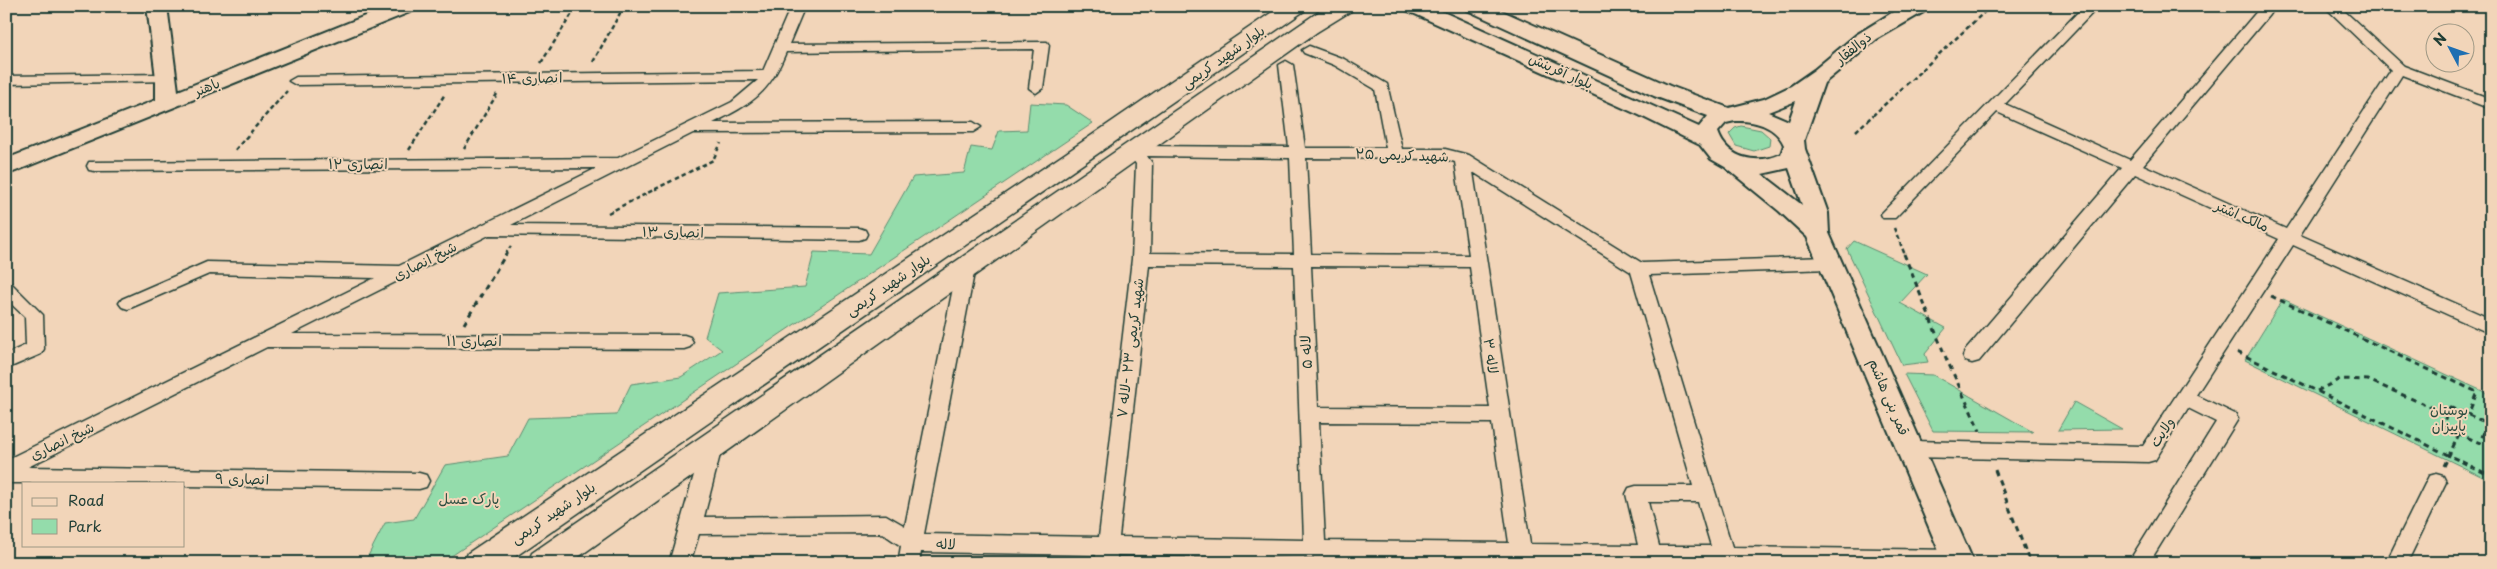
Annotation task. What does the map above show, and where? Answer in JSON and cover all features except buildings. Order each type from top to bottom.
[{"type":"main road","name":"بلوار شهید کریمی","points":[[480,563],[1300,24],[1343,6]]},
{"type":"main road","name":"بلوار شهید کریمی","points":[[544,563],[1134,150],[1300,24]]},
{"type":"street","points":[[157,6],[167,78],[167,104]]},
{"type":"street","name":"باهنر","points":[[6,168],[408,6]]},
{"type":"street","name":"شیخ انصاری","points":[[6,469],[737,105],[760,87],[768,75],[798,6]]},
{"type":"street","name":"بلوار آفرینش","points":[[1413,6],[1593,86],[1708,140]]},
{"type":"street","name":"بلوار آفرینش","points":[[1474,6],[1662,91],[1731,114]]},
{"type":"street","name":"ذوالفقار","points":[[1731,114],[1773,103],[1815,80],[1861,40],[1896,17],[1920,6]]},
{"type":"street","points":[[1889,214],[2092,6]]},
{"type":"street","points":[[2331,6],[2400,69],[2491,104]]},
{"type":"street","points":[[1972,356],[2264,12]]},
{"type":"street","points":[[1300,24],[1339,62],[1382,87],[1395,154]]},
{"type":"street","points":[[781,48],[1042,46],[1036,88]]},
{"type":"street","name":"لاله ۵","points":[[1286,65],[1298,154],[1315,550]]},
{"type":"street","name":"ولایت","points":[[1911,449],[2148,454],[2400,69]]},
{"type":"street","name":"انصاری ۱۴","points":[[296,81],[768,75]]},
{"type":"street","points":[[6,80],[167,78]]},
{"type":"street","points":[[1730,160],[1744,165],[1771,167],[1791,158],[1815,80]]},
{"type":"street","name":"مالک اشتر","points":[[1994,105],[2490,327]]},
{"type":"street","points":[[1731,114],[1747,114],[1771,120],[1784,129],[1794,145],[1816,213],[1817,233],[1788,205],[1712,148],[1707,132],[1710,124],[1731,114]]},
{"type":"street","points":[[690,128],[973,127]]},
{"type":"street","name":"شهید کریمی ۲۵","points":[[1134,150],[1298,154],[1445,154],[1463,159],[1639,269]]},
{"type":"street","name":"شهید کریمی ۲۳ -لاله ۷","points":[[1106,555],[1141,259],[1144,163],[1134,150]]},
{"type":"street","name":"لاله ۳","points":[[1463,159],[1520,553]]},
{"type":"street","name":"انصاری ۱۲","points":[[95,166],[621,163]]},
{"type":"street","name":"انصاری ۱۳","points":[[487,230],[859,234]]},
{"type":"street","name":"قمر بنی هاشم","points":[[1817,233],[1958,561]]},
{"type":"street","points":[[1141,259],[1477,261]]},
{"type":"street","points":[[1724,556],[1639,269],[1830,263]]},
{"type":"street","points":[[128,303],[207,268],[402,272]]},
{"type":"street","points":[[910,553],[966,268]]},
{"type":"street","points":[[6,288],[34,315],[35,349],[6,362]]},
{"type":"street","name":"انصاری ۱۱","points":[[265,341],[684,342]]},
{"type":"street","points":[[2138,563],[2228,419],[2185,398]]},
{"type":"street","points":[[1309,414],[1500,416]]},
{"type":"street","points":[[679,563],[714,443]]},
{"type":"street","name":"انصاری ۹","points":[[6,476],[418,481]]},
{"type":"street","points":[[2396,563],[2436,482]]},
{"type":"street","points":[[1651,555],[1636,494],[1705,494]]},
{"type":"street","points":[[691,526],[886,524],[910,553]]},
{"type":"street","name":"لاله","points":[[910,553],[1281,556],[1315,550],[1488,558],[1520,553],[1651,555],[1690,559],[1724,556],[1958,561]]},
{"type":"path","points":[[532,78],[577,6]]},
{"type":"path","points":[[584,78],[624,6]]},
{"type":"path","points":[[1856,131],[1992,6]]},
{"type":"path","points":[[454,164],[506,78]]},
{"type":"path","points":[[400,164],[455,79]]},
{"type":"path","points":[[222,165],[296,81]]},
{"type":"path","points":[[574,231],[713,160],[728,128]]},
{"type":"path","points":[[1889,214],[1946,358],[1988,450],[2030,563]]},
{"type":"path","points":[[453,341],[521,230]]},
{"type":"path","points":[[2256,290],[2478,392],[2468,415]]},
{"type":"path","points":[[2221,344],[2491,476]]},
{"type":"path","points":[[2317,391],[2340,379],[2368,380],[2447,414]]},
{"type":"path","points":[[2450,407],[2489,424],[2480,443],[2442,426],[2447,414],[2450,407]]},
{"type":"path","points":[[2449,456],[2459,434]]},
{"type":"green space","name":"پارک عسل","points":[[1030,103],[1066,105],[1093,123],[441,563],[345,563],[366,560],[385,523],[414,519],[445,465],[508,456],[528,418],[616,415],[631,384],[681,377],[722,350],[705,337],[718,293],[805,287],[814,252],[869,254],[913,177],[964,173],[971,147],[992,150],[999,131],[1027,130]]},
{"type":"green space","points":[[1741,126],[1761,130],[1770,138],[1769,146],[1754,151],[1736,146],[1729,134],[1735,128]]},
{"type":"green space","points":[[1854,241],[1927,274],[1900,303],[1946,328],[1925,354],[1928,362],[1902,365],[1847,249]]},
{"type":"green space","name":"بوستان پاییزان","points":[[2283,299],[2491,395],[2491,481],[2245,360]]},
{"type":"green space","points":[[1904,374],[1933,375],[2033,432],[1933,431]]},
{"type":"green space","points":[[2074,402],[2122,429],[2058,430]]}]
